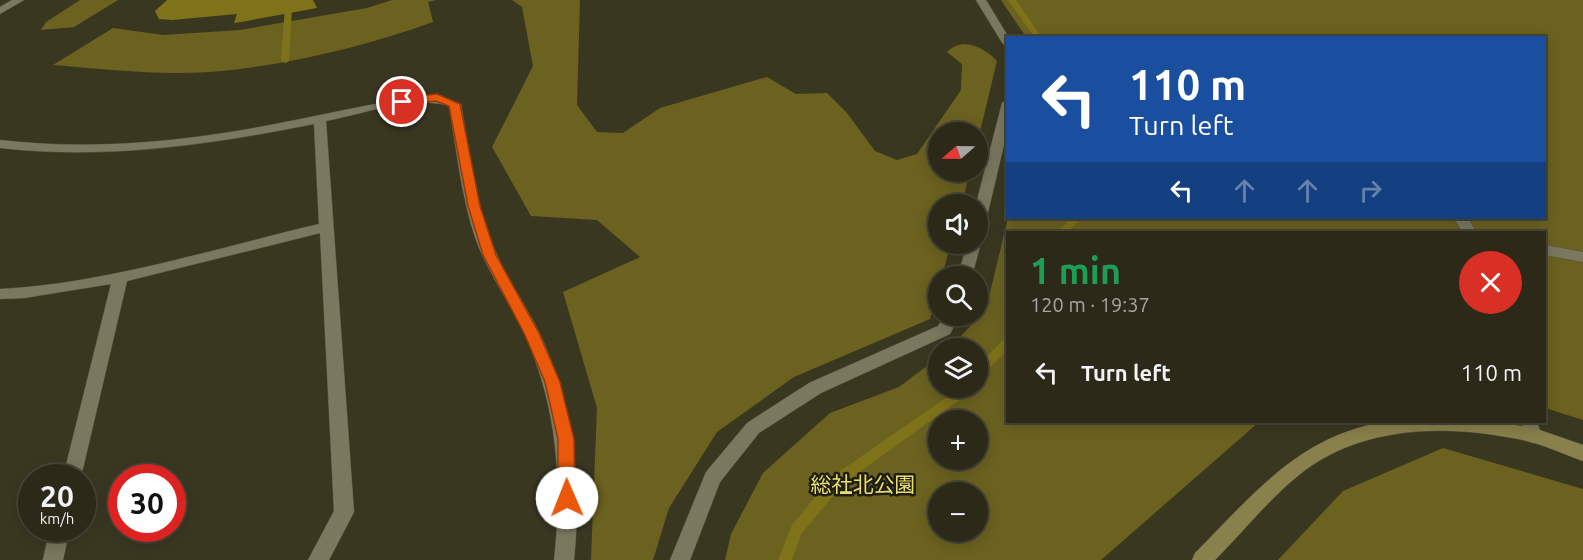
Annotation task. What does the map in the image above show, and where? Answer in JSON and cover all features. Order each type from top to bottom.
[{"type":"street","points":[[0,11],[20,0]]},
{"type":"street","points":[[981,0],[1006,41]]},
{"type":"street","points":[[0,144],[54,151],[173,144],[437,98],[454,104],[474,206],[490,255],[532,333],[555,393],[566,439],[567,537],[564,560]]},
{"type":"street","points":[[986,194],[1006,111]]},
{"type":"street","points":[[318,560],[344,512],[320,118]]},
{"type":"street","points":[[0,294],[24,293],[120,277],[327,227]]},
{"type":"street","points":[[1546,250],[1583,256]]},
{"type":"street","points":[[75,464],[120,277]]},
{"type":"street","points":[[680,560],[713,478],[753,428],[814,388],[944,330],[946,326]]},
{"type":"street","points":[[1202,560],[1294,468],[1328,447],[1356,435],[1394,428],[1466,425],[1531,429],[1583,453]]},
{"type":"street","points":[[52,560],[56,542]]},
{"type":"green space","points":[[80,0],[118,0],[74,27],[41,30],[46,22]]},
{"type":"green space","points":[[392,0],[436,0],[428,2],[433,22],[334,52],[232,70],[165,73],[53,65],[113,28],[163,35],[240,30],[367,8]]},
{"type":"green space","points":[[512,0],[580,0],[577,105],[597,132],[623,133],[660,108],[767,77],[796,94],[827,93],[847,113],[875,151],[897,160],[917,154],[928,138],[928,182],[967,182],[964,194],[928,194],[928,254],[948,254],[945,266],[928,266],[928,320],[794,377],[717,432],[669,508],[653,560],[591,560],[597,408],[563,292],[640,257],[597,220],[531,216],[492,147],[533,66],[522,7]]},
{"type":"green space","name":"総社北公園","points":[[1001,0],[1583,0],[1583,420],[1546,408],[1546,231],[1006,231],[1006,423],[1258,423],[1101,560],[725,560],[731,534],[763,473],[830,413],[899,387],[928,365],[928,398],[988,398],[988,338],[959,338],[970,326],[988,326],[988,301],[1008,219],[1546,219],[1546,36],[1025,36]]},
{"type":"green space","points":[[967,44],[980,48],[997,61],[982,122],[939,122],[961,90],[962,64],[947,52],[953,47]]},
{"type":"green space","points":[[1443,448],[1583,489],[1583,560],[1278,560],[1343,491]]},
{"type":"shaded area","points":[[167,0],[313,0],[317,8],[234,23],[237,14],[172,20],[159,19],[155,11]]},
{"type":"waterway","points":[[1012,0],[1038,36]]},
{"type":"waterway","points":[[285,61],[288,8]]},
{"type":"waterway","points":[[1062,231],[1076,219]]},
{"type":"waterway","points":[[988,363],[1006,344]]},
{"type":"waterway","points":[[785,560],[797,529],[838,480],[954,398]]},
{"type":"route","points":[[402,102],[437,98],[454,104],[474,206],[490,255],[532,333],[552,382],[566,439],[567,498]]}]
